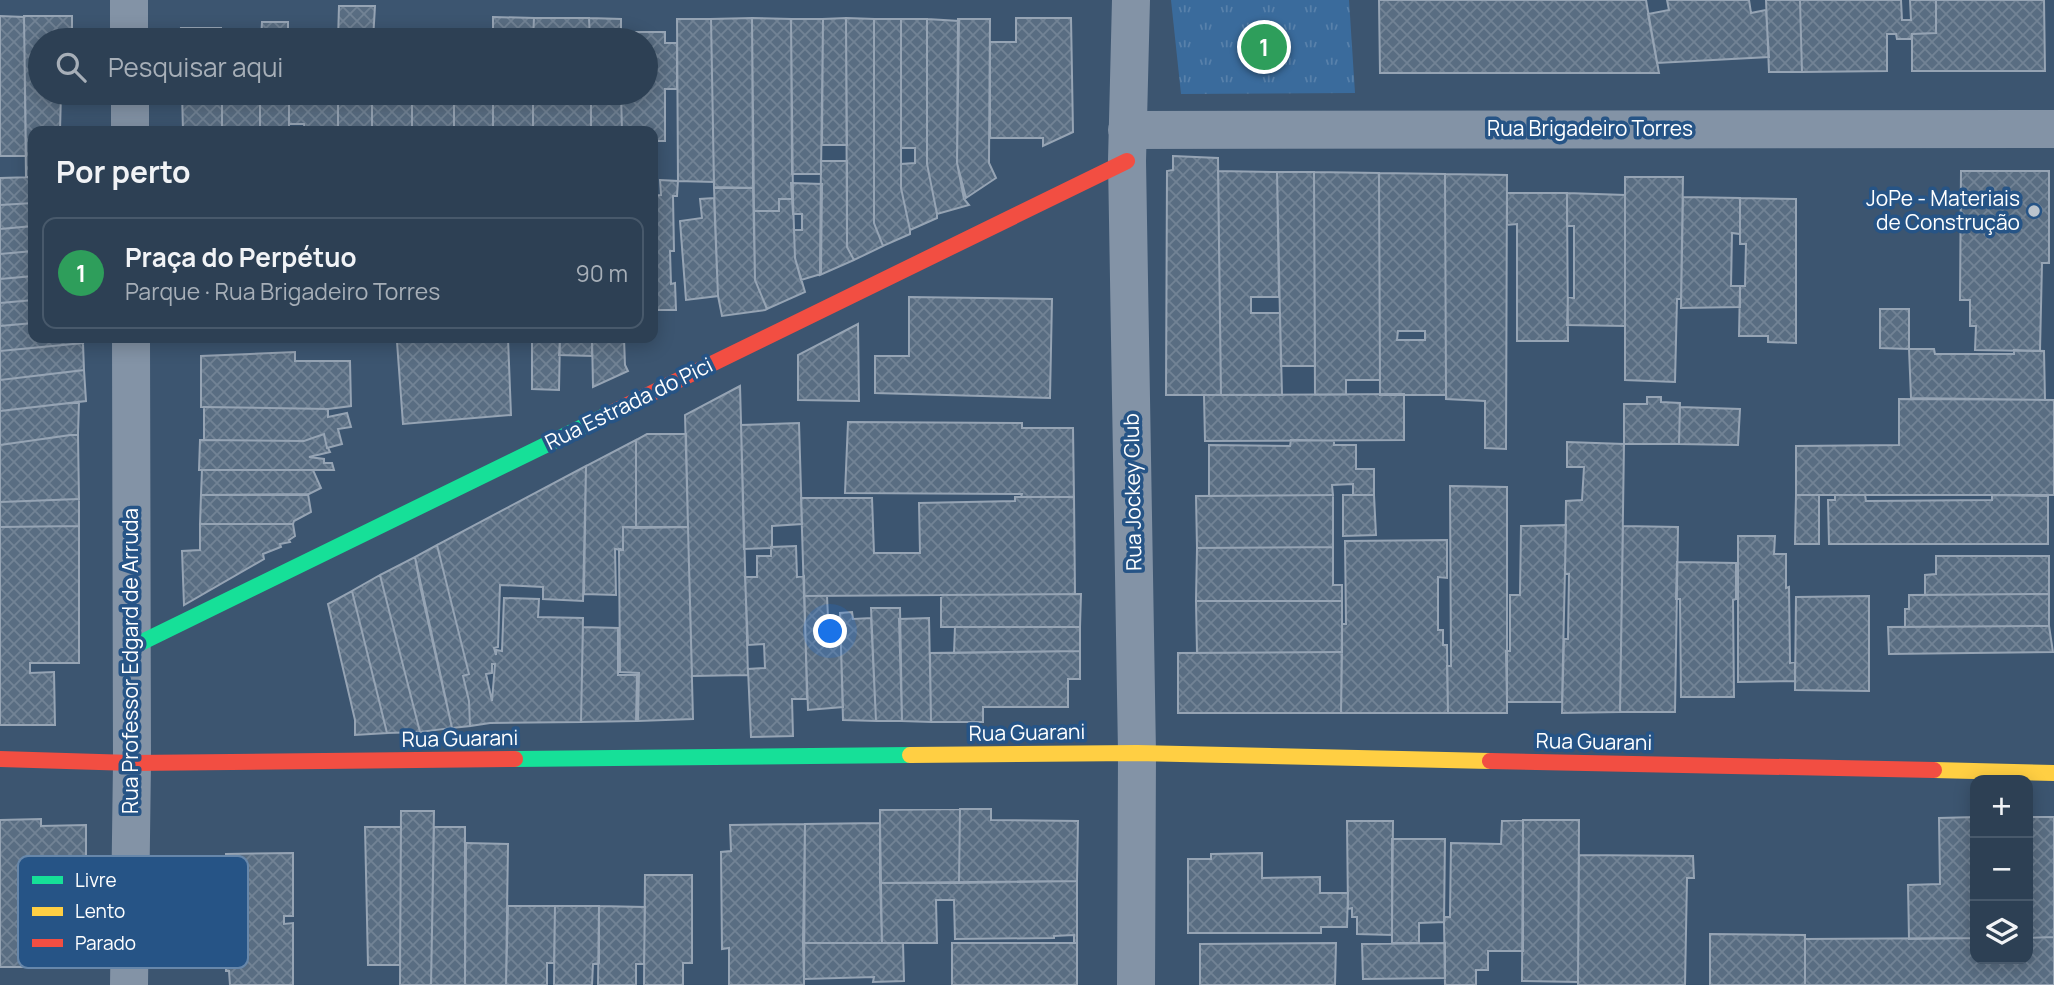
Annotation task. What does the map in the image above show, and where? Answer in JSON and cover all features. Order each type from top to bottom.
[{"type":"street","points":[[129,0],[129,28]]},
{"type":"street","name":"Rua Jockey Club","points":[[1130,0],[1127,145],[1137,753],[1136,985]]},
{"type":"street","points":[[130,105],[130,126]]},
{"type":"street","name":"Rua Brigadeiro Torres","points":[[1127,145],[2054,129]]},
{"type":"street","name":"Rua Estrada do Pici","points":[[132,647],[1127,145]]},
{"type":"street","name":"Rua Professor Edgard de Arruda","points":[[131,343],[131,856]]},
{"type":"street","name":"Rua Guarani","points":[[4,762],[1137,753],[2054,772]]},
{"type":"green space","points":[[1171,0],[1349,0],[1355,93],[1181,94]]},
{"type":"building","points":[[1379,0],[1646,0],[1659,73],[1380,73]]},
{"type":"building","points":[[1667,0],[1749,0],[1751,13],[1766,10],[1769,57],[1657,63],[1648,14],[1669,10]]},
{"type":"building","points":[[1766,0],[1800,0],[1802,72],[1769,72]]},
{"type":"building","points":[[1800,0],[1901,0],[1902,20],[1911,20],[1910,0],[1936,0],[1936,33],[1912,34],[1911,39],[1897,39],[1896,34],[1887,34],[1887,71],[1802,72]]},
{"type":"building","points":[[1936,0],[2044,0],[2045,71],[1912,71],[1912,34],[1936,33]]},
{"type":"building","points":[[339,6],[375,6],[374,28],[338,28]]},
{"type":"building","points":[[0,16],[24,17],[26,156],[0,156]]},
{"type":"building","points":[[24,16],[72,16],[72,28],[28,28],[28,105],[61,105],[60,126],[28,126],[26,177]]},
{"type":"building","points":[[493,17],[534,18],[534,28],[493,28]]},
{"type":"building","points":[[534,18],[589,18],[589,28],[534,28]]},
{"type":"building","points":[[589,18],[621,19],[621,28],[589,28]]},
{"type":"building","points":[[752,18],[791,19],[793,199],[779,199],[779,211],[754,211]]},
{"type":"building","points":[[752,18],[753,188],[714,188],[711,19]]},
{"type":"building","points":[[846,18],[874,19],[874,223],[883,246],[854,260],[847,247]]},
{"type":"building","points":[[846,18],[847,145],[822,145],[823,19]]},
{"type":"building","points":[[1016,18],[1071,18],[1073,132],[1043,146],[1043,138],[990,138],[990,42],[1016,42]]},
{"type":"building","points":[[677,19],[711,19],[714,182],[678,181]]},
{"type":"building","points":[[791,19],[823,19],[821,174],[792,174]]},
{"type":"building","points":[[874,19],[901,19],[901,188],[910,230],[910,234],[883,246],[874,223]]},
{"type":"building","points":[[901,19],[927,19],[927,164],[937,214],[937,218],[910,230],[901,188],[901,164],[915,163],[915,148],[901,148]]},
{"type":"building","points":[[927,19],[959,21],[957,163],[964,199],[969,205],[937,214],[927,164]]},
{"type":"building","points":[[958,19],[990,19],[989,163],[996,178],[966,198],[957,163]]},
{"type":"building","points":[[262,22],[288,22],[288,28],[262,28]]},
{"type":"building","points":[[658,32],[665,32],[665,43],[677,43],[677,89],[665,89],[665,141],[658,141],[658,126],[622,126],[621,105],[658,105]]},
{"type":"building","points":[[182,105],[222,105],[222,126],[183,126]]},
{"type":"building","points":[[222,105],[260,105],[260,126],[222,126]]},
{"type":"building","points":[[260,105],[289,105],[289,126],[260,126]]},
{"type":"building","points":[[289,105],[338,105],[338,126],[289,124]]},
{"type":"building","points":[[338,105],[372,105],[372,126],[338,126]]},
{"type":"building","points":[[372,105],[412,105],[412,126],[372,126]]},
{"type":"building","points":[[412,105],[454,105],[454,126],[412,126]]},
{"type":"building","points":[[454,105],[493,105],[493,126],[454,126]]},
{"type":"building","points":[[493,105],[533,105],[533,126],[493,126]]},
{"type":"building","points":[[533,105],[591,105],[591,126],[533,126]]},
{"type":"building","points":[[591,105],[621,105],[622,126],[591,126]]},
{"type":"building","points":[[1173,156],[1218,158],[1221,395],[1166,395],[1167,171],[1173,170]]},
{"type":"building","points":[[821,161],[847,161],[847,247],[854,260],[820,275]]},
{"type":"building","points":[[1218,171],[1277,172],[1279,297],[1251,297],[1251,313],[1280,313],[1282,395],[1221,395]]},
{"type":"building","points":[[1961,171],[2049,171],[2049,263],[2042,263],[2040,351],[1975,350],[1976,326],[1970,326],[1970,300],[1960,300]]},
{"type":"building","points":[[1277,172],[1314,172],[1315,366],[1281,366]]},
{"type":"building","points":[[1314,172],[1379,173],[1380,380],[1346,380],[1346,395],[1315,395]]},
{"type":"building","points":[[1379,173],[1445,174],[1446,395],[1380,395]],"holes":[[[1398,331],[1425,331],[1425,340],[1397,340]]]},
{"type":"building","points":[[1445,174],[1507,175],[1506,449],[1485,448],[1485,401],[1446,399]]},
{"type":"building","points":[[28,177],[28,203],[0,205],[0,178]]},
{"type":"building","points":[[1625,177],[1683,177],[1681,299],[1677,299],[1675,382],[1625,380]]},
{"type":"building","points":[[660,180],[678,181],[677,196],[673,196],[674,251],[670,251],[671,284],[675,283],[676,310],[658,310],[658,195],[661,195]]},
{"type":"building","points":[[791,183],[822,184],[821,274],[801,280],[795,258],[794,230],[802,230],[802,214],[793,214]]},
{"type":"building","points":[[714,187],[753,188],[755,280],[767,309],[765,310],[722,316],[718,296]]},
{"type":"building","points":[[1507,193],[1567,193],[1568,341],[1517,341],[1517,224],[1507,225]]},
{"type":"building","points":[[1567,193],[1625,195],[1625,326],[1567,325],[1568,297],[1574,298],[1574,226],[1567,226]]},
{"type":"building","points":[[1683,197],[1740,198],[1740,234],[1732,233],[1731,286],[1740,286],[1740,307],[1681,308]]},
{"type":"building","points":[[714,198],[718,296],[686,300],[680,221],[702,218],[700,199]]},
{"type":"building","points":[[1740,198],[1796,199],[1796,343],[1768,342],[1768,336],[1739,336],[1740,286],[1745,286],[1746,244],[1740,244]]},
{"type":"building","points":[[779,199],[793,199],[795,258],[805,292],[767,309],[755,280],[754,211],[779,211]]},
{"type":"building","points":[[28,203],[28,226],[0,229],[0,205]]},
{"type":"building","points":[[28,226],[28,251],[0,254],[0,229]]},
{"type":"building","points":[[28,251],[28,276],[0,279],[0,254]]},
{"type":"building","points":[[28,276],[28,300],[0,303],[0,279]]},
{"type":"building","points":[[909,297],[1052,299],[1050,398],[875,393],[875,356],[909,356]]},
{"type":"building","points":[[28,300],[28,323],[0,326],[0,303]]},
{"type":"building","points":[[1880,309],[1909,309],[1909,349],[1880,348]]},
{"type":"building","points":[[28,323],[28,343],[83,343],[0,351],[0,326]]},
{"type":"building","points":[[858,324],[859,401],[798,400],[798,355]]},
{"type":"building","points":[[83,343],[84,370],[0,380],[0,351]]},
{"type":"building","points":[[397,343],[508,343],[511,415],[403,424]]},
{"type":"building","points":[[532,343],[560,343],[559,390],[532,389]]},
{"type":"building","points":[[560,343],[592,343],[592,356],[559,355]]},
{"type":"building","points":[[592,343],[624,343],[625,365],[628,371],[593,387]]},
{"type":"building","points":[[1909,349],[1934,349],[1935,354],[2014,354],[2014,350],[2044,351],[2045,400],[1911,398]]},
{"type":"building","points":[[295,352],[295,361],[350,361],[351,406],[328,409],[201,407],[201,356]]},
{"type":"building","points":[[84,370],[86,401],[0,411],[0,380]]},
{"type":"building","points":[[740,386],[748,675],[692,676],[685,415]]},
{"type":"building","points":[[1404,394],[1404,440],[1205,441],[1204,395]]},
{"type":"building","points":[[1647,397],[1661,397],[1661,402],[1680,403],[1679,444],[1624,444],[1624,404],[1647,404]]},
{"type":"building","points":[[1899,399],[2054,400],[2054,495],[1796,495],[1796,446],[1899,445]]},
{"type":"building","points":[[79,402],[78,434],[0,445],[0,411]]},
{"type":"building","points":[[204,407],[328,409],[328,417],[347,413],[351,427],[338,429],[342,444],[327,448],[324,434],[304,441],[204,440]]},
{"type":"building","points":[[1680,407],[1740,409],[1738,445],[1679,444]]},
{"type":"building","points":[[848,422],[1022,423],[1022,428],[1073,428],[1074,497],[845,493]]},
{"type":"building","points":[[799,423],[802,524],[772,526],[772,548],[744,549],[741,425]]},
{"type":"building","points":[[78,434],[79,499],[0,502],[0,445]]},
{"type":"building","points":[[324,434],[330,452],[309,457],[332,463],[334,470],[199,470],[200,440],[304,441]]},
{"type":"building","points":[[647,434],[686,434],[688,527],[636,528],[636,440]]},
{"type":"building","points":[[636,440],[636,528],[623,527],[623,550],[615,549],[616,595],[584,594],[586,466]]},
{"type":"building","points":[[1291,440],[1334,441],[1334,445],[1356,445],[1356,469],[1374,469],[1374,495],[1353,495],[1353,484],[1332,485],[1333,495],[1209,496],[1209,445],[1290,446]]},
{"type":"building","points":[[1567,442],[1624,444],[1620,712],[1562,713],[1564,639],[1568,639],[1566,501],[1582,500],[1584,467],[1567,467]]},
{"type":"building","points":[[586,466],[583,601],[543,599],[543,587],[500,585],[498,647],[494,648],[496,655],[496,650],[502,651],[504,598],[539,599],[538,617],[583,618],[581,722],[490,723],[470,726],[469,701],[463,676],[469,674],[437,545]],"holes":[[[492,664],[495,664],[492,701],[486,674],[492,673]]]},
{"type":"building","points":[[202,470],[313,470],[321,488],[307,495],[201,495]]},
{"type":"building","points":[[1450,486],[1507,487],[1507,713],[1448,713],[1447,666],[1451,666]]},
{"type":"building","points":[[308,494],[311,512],[293,524],[200,524],[201,495]]},
{"type":"building","points":[[1333,495],[1333,547],[1197,548],[1196,496]]},
{"type":"building","points":[[1343,495],[1374,495],[1376,535],[1343,536]]},
{"type":"building","points":[[1796,495],[1819,495],[1819,544],[1795,544]]},
{"type":"building","points":[[1835,495],[1865,495],[1866,501],[1992,500],[1992,495],[2048,496],[2048,544],[1829,544],[1828,500],[1835,500]]},
{"type":"building","points":[[1015,497],[1074,497],[1075,594],[804,596],[801,498],[872,498],[874,553],[920,553],[919,503],[1015,501]]},
{"type":"building","points":[[79,499],[79,526],[0,527],[0,502]]},
{"type":"building","points":[[200,524],[293,524],[295,536],[290,542],[280,544],[281,547],[263,554],[264,559],[184,605],[182,551],[200,550]]},
{"type":"building","points":[[1566,525],[1562,702],[1507,702],[1506,651],[1510,651],[1510,595],[1520,595],[1521,526]]},
{"type":"building","points":[[79,526],[79,663],[30,663],[30,673],[54,672],[55,725],[0,725],[0,527]]},
{"type":"building","points":[[1623,526],[1678,527],[1675,712],[1620,712]]},
{"type":"building","points":[[623,527],[688,527],[693,719],[638,721],[639,673],[620,672],[619,549],[623,550]]},
{"type":"building","points":[[1738,536],[1775,536],[1774,554],[1786,554],[1790,663],[1795,662],[1795,681],[1738,682]]},
{"type":"building","points":[[1447,540],[1447,578],[1438,577],[1438,630],[1443,630],[1443,645],[1447,645],[1448,713],[1341,713],[1342,624],[1346,624],[1345,541]]},
{"type":"building","points":[[437,545],[469,674],[463,676],[469,701],[470,726],[452,728],[415,557]]},
{"type":"building","points":[[796,546],[797,577],[804,576],[807,699],[792,699],[793,736],[751,737],[748,669],[765,668],[764,644],[748,645],[745,577],[757,577],[757,556],[771,556],[771,547]]},
{"type":"building","points":[[1333,547],[1333,585],[1342,585],[1342,601],[1196,601],[1197,548]]},
{"type":"building","points":[[1936,556],[2049,556],[2049,594],[1925,595],[1925,575],[1936,574]]},
{"type":"building","points":[[415,557],[452,728],[420,732],[380,575]]},
{"type":"building","points":[[1677,562],[1736,563],[1736,599],[1733,600],[1734,697],[1681,697]]},
{"type":"building","points":[[380,575],[420,732],[387,733],[352,591]]},
{"type":"building","points":[[352,591],[387,733],[355,735],[355,720],[328,604]]},
{"type":"building","points":[[1081,594],[1080,627],[941,627],[941,595]]},
{"type":"building","points":[[2049,594],[2049,626],[1905,627],[1905,609],[1909,609],[1909,595]]},
{"type":"building","points":[[804,596],[827,596],[828,617],[840,617],[843,707],[808,710]]},
{"type":"building","points":[[1869,596],[1869,691],[1795,690],[1796,597]]},
{"type":"building","points":[[1196,601],[1342,601],[1342,652],[1197,653]]},
{"type":"building","points":[[871,608],[900,608],[902,721],[876,721]]},
{"type":"building","points":[[852,612],[853,619],[871,618],[876,721],[843,720],[840,613]]},
{"type":"building","points":[[929,618],[931,722],[902,721],[899,619]]},
{"type":"building","points":[[2049,626],[2053,652],[1889,654],[1888,627]]},
{"type":"building","points":[[583,627],[618,628],[618,675],[637,675],[636,721],[581,722]]},
{"type":"building","points":[[955,627],[1080,627],[1080,651],[954,653]]},
{"type":"building","points":[[1080,651],[1080,679],[1068,679],[1068,707],[983,707],[983,722],[931,722],[930,653]]},
{"type":"building","points":[[1342,652],[1341,713],[1178,713],[1178,653]]},
{"type":"building","points":[[960,809],[991,809],[991,820],[1078,821],[1077,881],[959,883]]},
{"type":"building","points":[[960,809],[959,883],[880,883],[880,810]]},
{"type":"building","points":[[401,811],[434,811],[431,985],[400,985]]},
{"type":"building","points":[[1970,817],[1970,938],[1909,939],[1908,885],[1940,884],[1939,818]]},
{"type":"building","points":[[2033,817],[2054,817],[2054,937],[2033,938]]},
{"type":"building","points":[[41,819],[41,826],[86,825],[86,856],[18,856],[18,967],[0,967],[0,820]]},
{"type":"building","points":[[1523,820],[1523,951],[1488,951],[1488,970],[1476,970],[1476,985],[1445,985],[1444,922],[1445,917],[1450,917],[1451,843],[1501,844],[1502,821]]},
{"type":"building","points":[[1523,820],[1579,820],[1578,982],[1522,981]]},
{"type":"building","points":[[1347,821],[1393,821],[1392,935],[1357,934],[1357,917],[1352,917],[1352,908],[1348,909]]},
{"type":"building","points":[[880,823],[882,943],[803,943],[805,824]]},
{"type":"building","points":[[805,824],[804,985],[729,985],[729,948],[722,949],[721,852],[731,851],[730,825]]},
{"type":"building","points":[[365,827],[401,827],[400,965],[368,965]]},
{"type":"building","points":[[434,827],[465,827],[465,985],[431,985]]},
{"type":"building","points":[[1392,839],[1445,839],[1444,922],[1419,923],[1419,943],[1392,943]]},
{"type":"building","points":[[466,843],[508,844],[506,985],[465,985]]},
{"type":"building","points":[[293,853],[293,916],[284,916],[284,924],[293,923],[293,985],[230,985],[229,971],[226,971],[226,968],[248,968],[248,856],[226,854]]},
{"type":"building","points":[[1262,853],[1262,878],[1320,877],[1320,893],[1348,893],[1347,927],[1321,927],[1321,933],[1188,933],[1188,859],[1211,859],[1211,854]]},
{"type":"building","points":[[1579,855],[1693,856],[1694,878],[1687,878],[1685,985],[1578,985]]},
{"type":"building","points":[[645,875],[692,875],[692,963],[683,963],[683,985],[644,985]]},
{"type":"building","points":[[1077,881],[1077,943],[1074,943],[1074,935],[1054,938],[955,939],[954,900],[936,900],[937,943],[882,943],[880,883]]},
{"type":"building","points":[[508,906],[555,906],[554,963],[547,963],[547,985],[506,985]]},
{"type":"building","points":[[555,906],[599,906],[599,963],[593,964],[592,985],[554,985]]},
{"type":"building","points":[[599,906],[645,907],[644,964],[636,964],[636,985],[598,985]]},
{"type":"building","points":[[1710,934],[1805,935],[1805,985],[1710,985]]},
{"type":"building","points":[[2054,937],[2054,985],[1805,985],[1805,939],[1970,938],[1970,964],[2033,964],[2033,938]]},
{"type":"building","points":[[803,943],[903,943],[904,981],[873,982],[874,977],[804,979]]},
{"type":"building","points":[[952,943],[1077,943],[1077,985],[952,985]]},
{"type":"building","points":[[1336,943],[1335,985],[1200,985],[1200,944]]},
{"type":"building","points":[[1445,943],[1445,978],[1363,979],[1362,944]]},
{"type":"traffic: fast","points":[[132,647],[607,415]]},
{"type":"traffic: fast","points":[[515,759],[910,755]]},
{"type":"traffic: slow","points":[[910,755],[1137,753],[1490,761]]},
{"type":"traffic: slow","points":[[1934,770],[2054,773]]},
{"type":"traffic: jam","points":[[607,415],[1127,161]]},
{"type":"traffic: jam","points":[[0,759],[132,763],[515,759]]},
{"type":"traffic: jam","points":[[1490,761],[1934,770]]},
{"type":"place","name":"Praça do Perpétuo","points":[[1264,47]]},
{"type":"place","name":"JoPe - Materiais de Construção","points":[[2034,211]]}]
